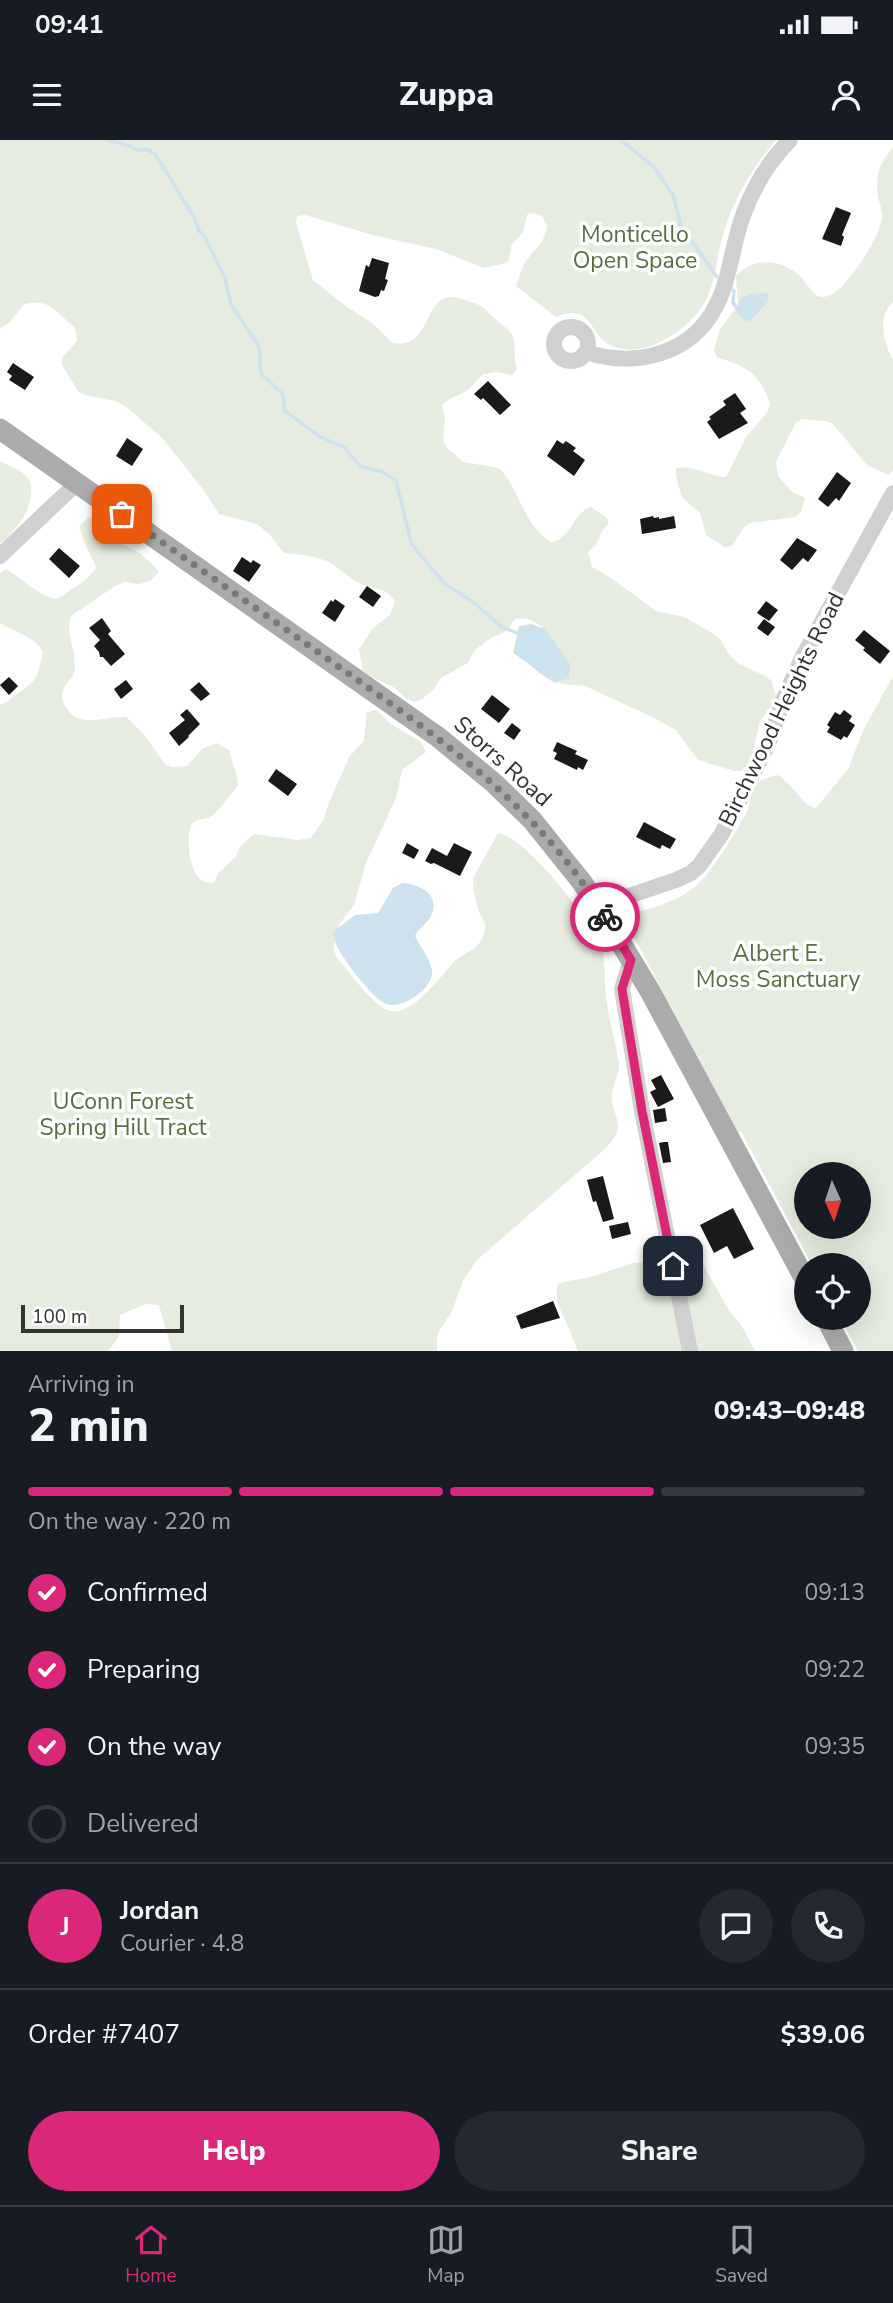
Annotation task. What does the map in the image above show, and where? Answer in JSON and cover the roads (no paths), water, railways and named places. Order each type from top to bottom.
[{"type":"main road","name":"Storrs Road","points":[[0,429],[438,737],[494,783],[532,820],[581,881],[650,991],[794,1259]]},
{"type":"main road","points":[[832,1330],[843,1351]]},
{"type":"street","points":[[586,352],[613,359],[660,355],[683,344],[701,328],[716,306],[727,277],[733,243],[760,178],[790,140]]},
{"type":"street","points":[[0,556],[77,483]]},
{"type":"street","name":"Birchwood Heights Road","points":[[600,909],[676,880],[699,866],[742,796],[768,744],[802,658],[893,493]]},
{"type":"street","points":[[631,960],[622,989],[642,1111],[690,1351]]},
{"type":"water","points":[[767,293],[769,300],[756,315],[747,322],[740,317],[740,299],[751,294]]},
{"type":"water","points":[[531,624],[545,629],[570,664],[569,678],[555,683],[513,653],[519,626]]},
{"type":"water","points":[[402,883],[421,888],[433,900],[431,917],[415,936],[429,961],[432,977],[416,996],[393,1005],[380,1000],[357,976],[342,956],[334,931],[355,915],[378,913],[393,888]]},
{"type":"waterway","points":[[107,140],[155,154],[205,237],[225,278],[231,305],[259,346],[261,374],[283,394],[285,411],[319,436],[345,448],[360,466],[383,472],[396,481],[411,542],[417,551],[445,584],[473,602],[502,627],[517,633]]},
{"type":"waterway","points":[[621,140],[654,167],[673,195],[681,226],[717,277]]},
{"type":"waterway","points":[[732,289],[733,302],[739,312]]},
{"type":"park label","name":"Monticello Open Space","points":[[635,247]]},
{"type":"park label","name":"Albert E. Moss Sanctuary","points":[[778,966]]},
{"type":"park label","name":"UConn Forest Spring Hill Tract","points":[[123,1114]]}]
